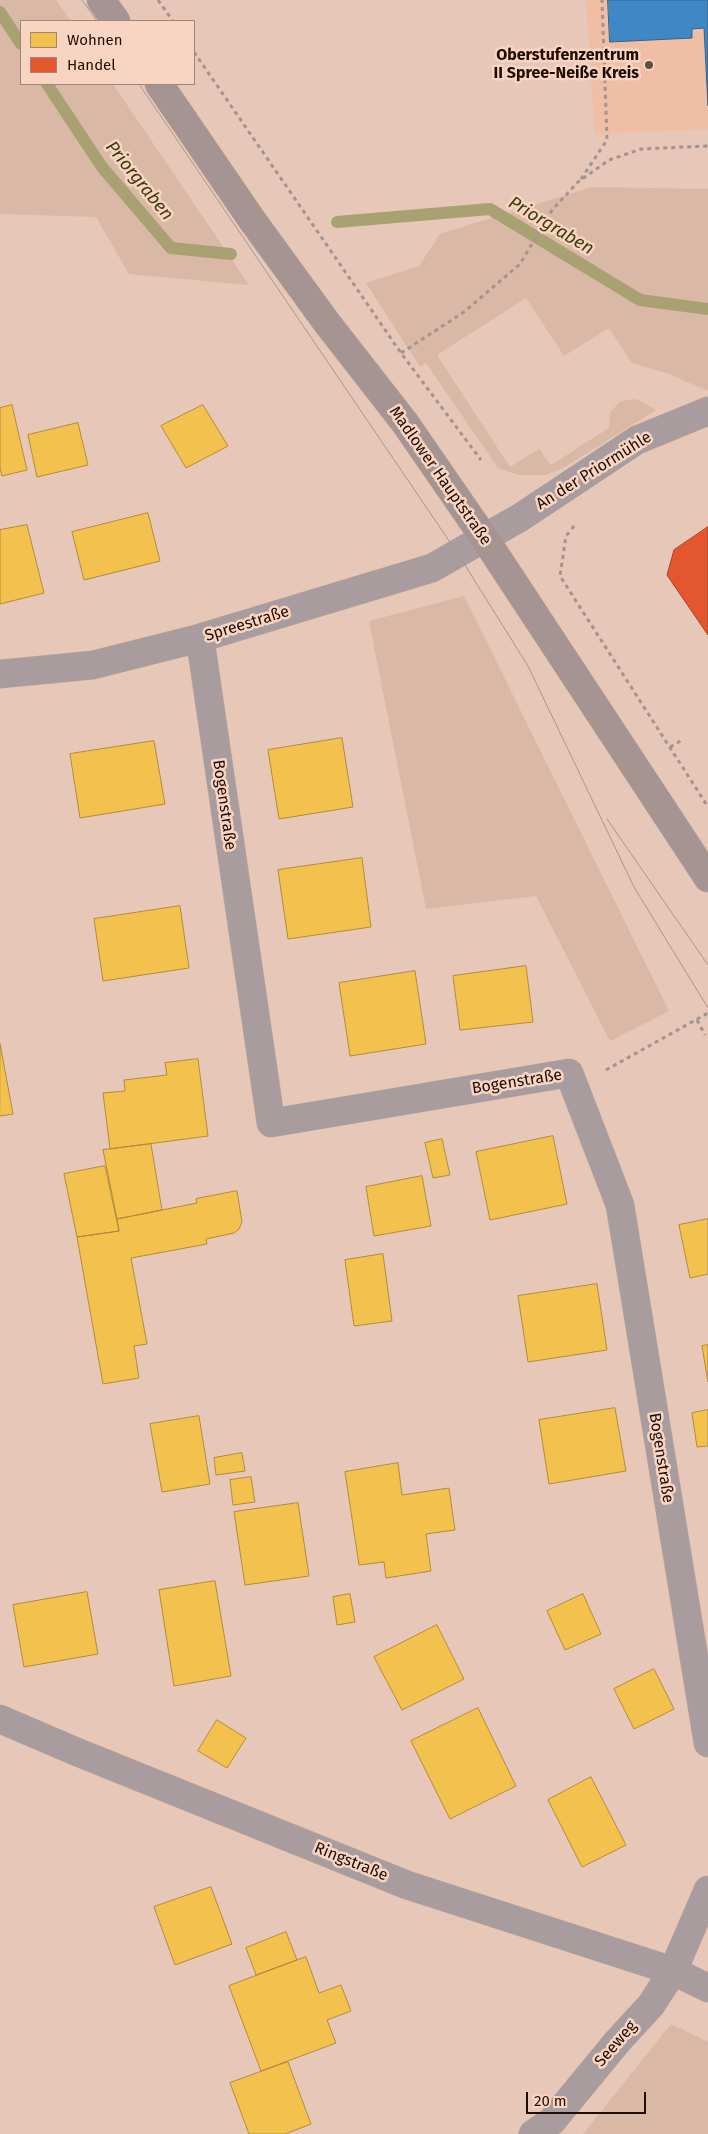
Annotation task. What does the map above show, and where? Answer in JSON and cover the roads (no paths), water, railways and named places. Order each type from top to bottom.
[{"type":"main road","points":[[101,0],[115,20]]},
{"type":"main road","name":"Madlower Hauptstraße","points":[[160,85],[258,228],[327,323],[405,423],[485,539],[708,878]]},
{"type":"street","name":"An der Priormühle","points":[[485,539],[637,440],[708,411]]},
{"type":"street","name":"Spreestraße","points":[[0,674],[93,664],[200,638],[432,568],[485,539]]},
{"type":"street","name":"Bogenstraße","points":[[200,638],[271,1123],[569,1074],[620,1206],[708,1743]]},
{"type":"street","name":"Ringstraße","points":[[0,1719],[86,1756],[407,1885],[673,1971],[708,1988]]},
{"type":"street","points":[[673,1971],[708,1890]]},
{"type":"street","name":"Seeweg","points":[[534,2134],[552,2121],[617,2042],[651,2005],[673,1971]]},
{"type":"waterway","name":"Priorgraben","points":[[0,12],[20,42]]},
{"type":"waterway","name":"Priorgraben","points":[[48,85],[102,167],[171,248],[231,254]]},
{"type":"waterway","name":"Priorgraben","points":[[337,222],[490,209],[640,300],[708,309]]},
{"type":"tram line","points":[[82,0],[96,20]]},
{"type":"tram line","points":[[140,85],[458,554],[528,666],[634,887],[708,1008]]},
{"type":"tram line","points":[[607,819],[708,965]]},
{"type":"place","name":"Oberstufenzentrum II Spree-Neiße Kreis","points":[[649,65]]}]
